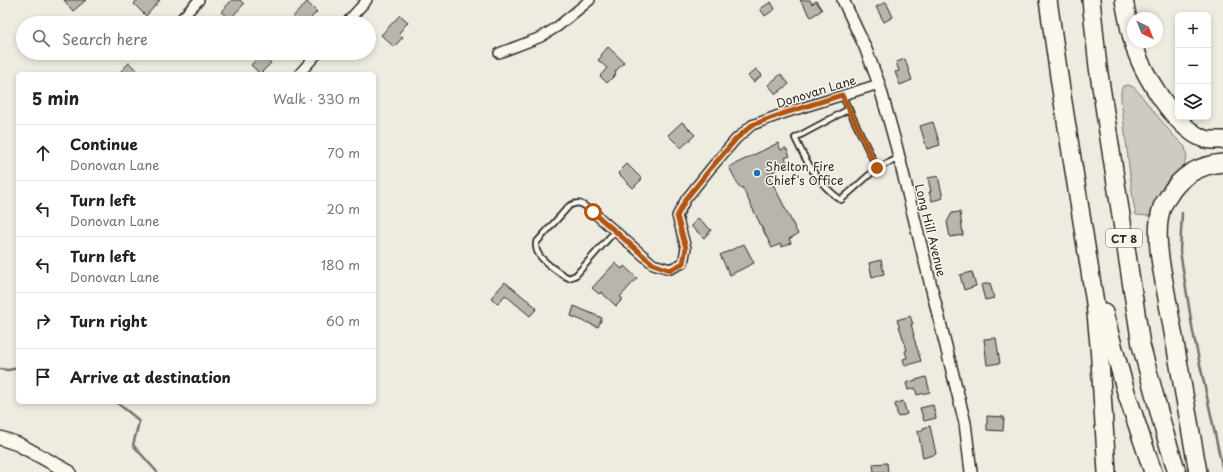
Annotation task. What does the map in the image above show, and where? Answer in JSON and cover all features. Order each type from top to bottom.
[{"type":"highway","name":"CT 8","points":[[1048,0],[1081,220],[1101,303],[1126,392],[1153,472]]},
{"type":"highway","name":"CT 8","points":[[1092,0],[1098,67],[1141,345],[1164,434],[1177,472]]},
{"type":"highway","points":[[1124,0],[1133,43],[1155,89],[1172,113],[1187,128],[1201,138],[1212,141],[1223,140]]},
{"type":"highway","points":[[1198,472],[1160,265],[1158,229],[1162,207],[1172,190],[1184,176],[1200,168],[1223,163]]},
{"type":"highway","points":[[1081,220],[1095,303],[1107,472]]},
{"type":"main road","points":[[0,438],[18,444],[69,472]]},
{"type":"street","points":[[184,16],[199,0]]},
{"type":"street","points":[[353,16],[368,0]]},
{"type":"street","points":[[499,53],[541,37],[557,27],[590,0]]},
{"type":"street","name":"Long Hill Avenue","points":[[843,0],[879,84],[965,423],[971,472]]},
{"type":"street","points":[[301,72],[312,60]]},
{"type":"street","name":"Donovan Lane","points":[[593,212],[653,264],[670,270],[683,263],[686,248],[677,216],[686,199],[736,139],[752,125],[782,114],[879,84]]},
{"type":"lane","points":[[842,95],[877,168]]},
{"type":"lane","points":[[849,109],[795,138],[810,168],[833,194],[841,200],[877,168],[899,158]]},
{"type":"lane","points":[[593,212],[581,203],[576,202],[570,206],[536,243],[538,254],[562,275],[569,278],[576,275],[614,231]]},
{"type":"shaded area","points":[[1129,85],[1135,88],[1172,134],[1185,147],[1187,156],[1184,165],[1167,181],[1155,202],[1151,216],[1136,215],[1133,200],[1121,99],[1121,91],[1123,86]]},
{"type":"building","points":[[64,0],[86,0],[73,11]]},
{"type":"building","points":[[137,0],[160,0],[146,16],[134,4]]},
{"type":"building","points":[[232,0],[240,0],[244,4],[233,16],[226,16],[221,12]]},
{"type":"building","points":[[800,0],[810,0],[812,4],[816,1],[822,10],[811,17]]},
{"type":"building","points":[[307,2],[317,12],[313,16],[294,16]]},
{"type":"building","points":[[771,2],[775,9],[765,16],[760,9]]},
{"type":"building","points":[[886,2],[893,17],[884,22],[876,7]]},
{"type":"building","points":[[400,15],[408,22],[399,33],[403,37],[394,47],[381,35]]},
{"type":"building","points":[[608,47],[624,62],[615,72],[616,74],[607,83],[600,76],[607,68],[598,60]]},
{"type":"building","points":[[905,59],[912,80],[900,85],[895,72],[899,71],[896,62]]},
{"type":"building","points":[[256,60],[269,60],[268,61],[271,63],[262,72],[258,72],[251,65]]},
{"type":"building","points":[[129,63],[139,72],[120,72]]},
{"type":"building","points":[[756,69],[762,75],[754,82],[748,76]]},
{"type":"building","points":[[781,74],[789,84],[776,94],[768,85]]},
{"type":"building","points":[[682,122],[695,135],[681,148],[668,135]]},
{"type":"building","points":[[933,122],[940,145],[927,149],[920,126]]},
{"type":"building","points":[[778,143],[781,150],[786,148],[790,156],[785,158],[788,164],[768,174],[798,234],[789,239],[791,243],[782,247],[780,244],[772,248],[742,187],[740,188],[729,167]]},
{"type":"building","points":[[627,164],[642,179],[633,188],[618,173]]},
{"type":"building","points":[[938,176],[943,198],[932,201],[929,192],[931,192],[928,178]]},
{"type":"building","points":[[960,212],[963,235],[950,237],[947,222],[952,213]]},
{"type":"building","points":[[698,218],[711,230],[704,238],[691,226]]},
{"type":"building","points":[[744,244],[754,263],[730,275],[720,255]]},
{"type":"building","points":[[881,260],[884,274],[872,277],[869,263]]},
{"type":"building","points":[[615,263],[622,269],[624,266],[637,278],[620,297],[623,299],[616,306],[601,292],[599,294],[592,288]]},
{"type":"building","points":[[972,272],[976,286],[964,290],[960,275]]},
{"type":"building","points":[[505,282],[537,308],[530,316],[505,295],[498,304],[491,298]]},
{"type":"building","points":[[990,283],[994,298],[985,300],[981,285]]},
{"type":"building","points":[[574,306],[602,318],[598,327],[571,316]]},
{"type":"building","points":[[910,316],[913,324],[911,324],[913,335],[921,361],[905,366],[903,359],[907,358],[905,351],[907,350],[897,320]]},
{"type":"building","points":[[996,338],[1000,363],[987,365],[984,339]]},
{"type":"building","points":[[926,377],[930,392],[917,395],[915,388],[908,390],[906,383]]},
{"type":"building","points":[[903,401],[907,414],[898,417],[895,404]]},
{"type":"building","points":[[933,405],[936,418],[924,421],[920,408]]},
{"type":"building","points":[[987,416],[1004,417],[1003,431],[987,430]]},
{"type":"building","points":[[930,426],[936,454],[923,458],[918,431]]},
{"type":"building","points":[[887,463],[888,472],[874,472],[873,464]]},
{"type":"waterway","points":[[1182,213],[1180,251],[1193,332],[1223,471]]},
{"type":"waterway","points":[[0,369],[8,370],[16,368]]},
{"type":"waterway","points":[[119,404],[139,422],[133,445],[157,472]]},
{"type":"place","name":"Shelton Fire Chief's Office","points":[[757,173]]},
{"type":"route","points":[[593,212],[653,264],[670,270],[683,263],[686,248],[677,216],[686,199],[736,139],[752,125],[842,95],[877,168]]}]
